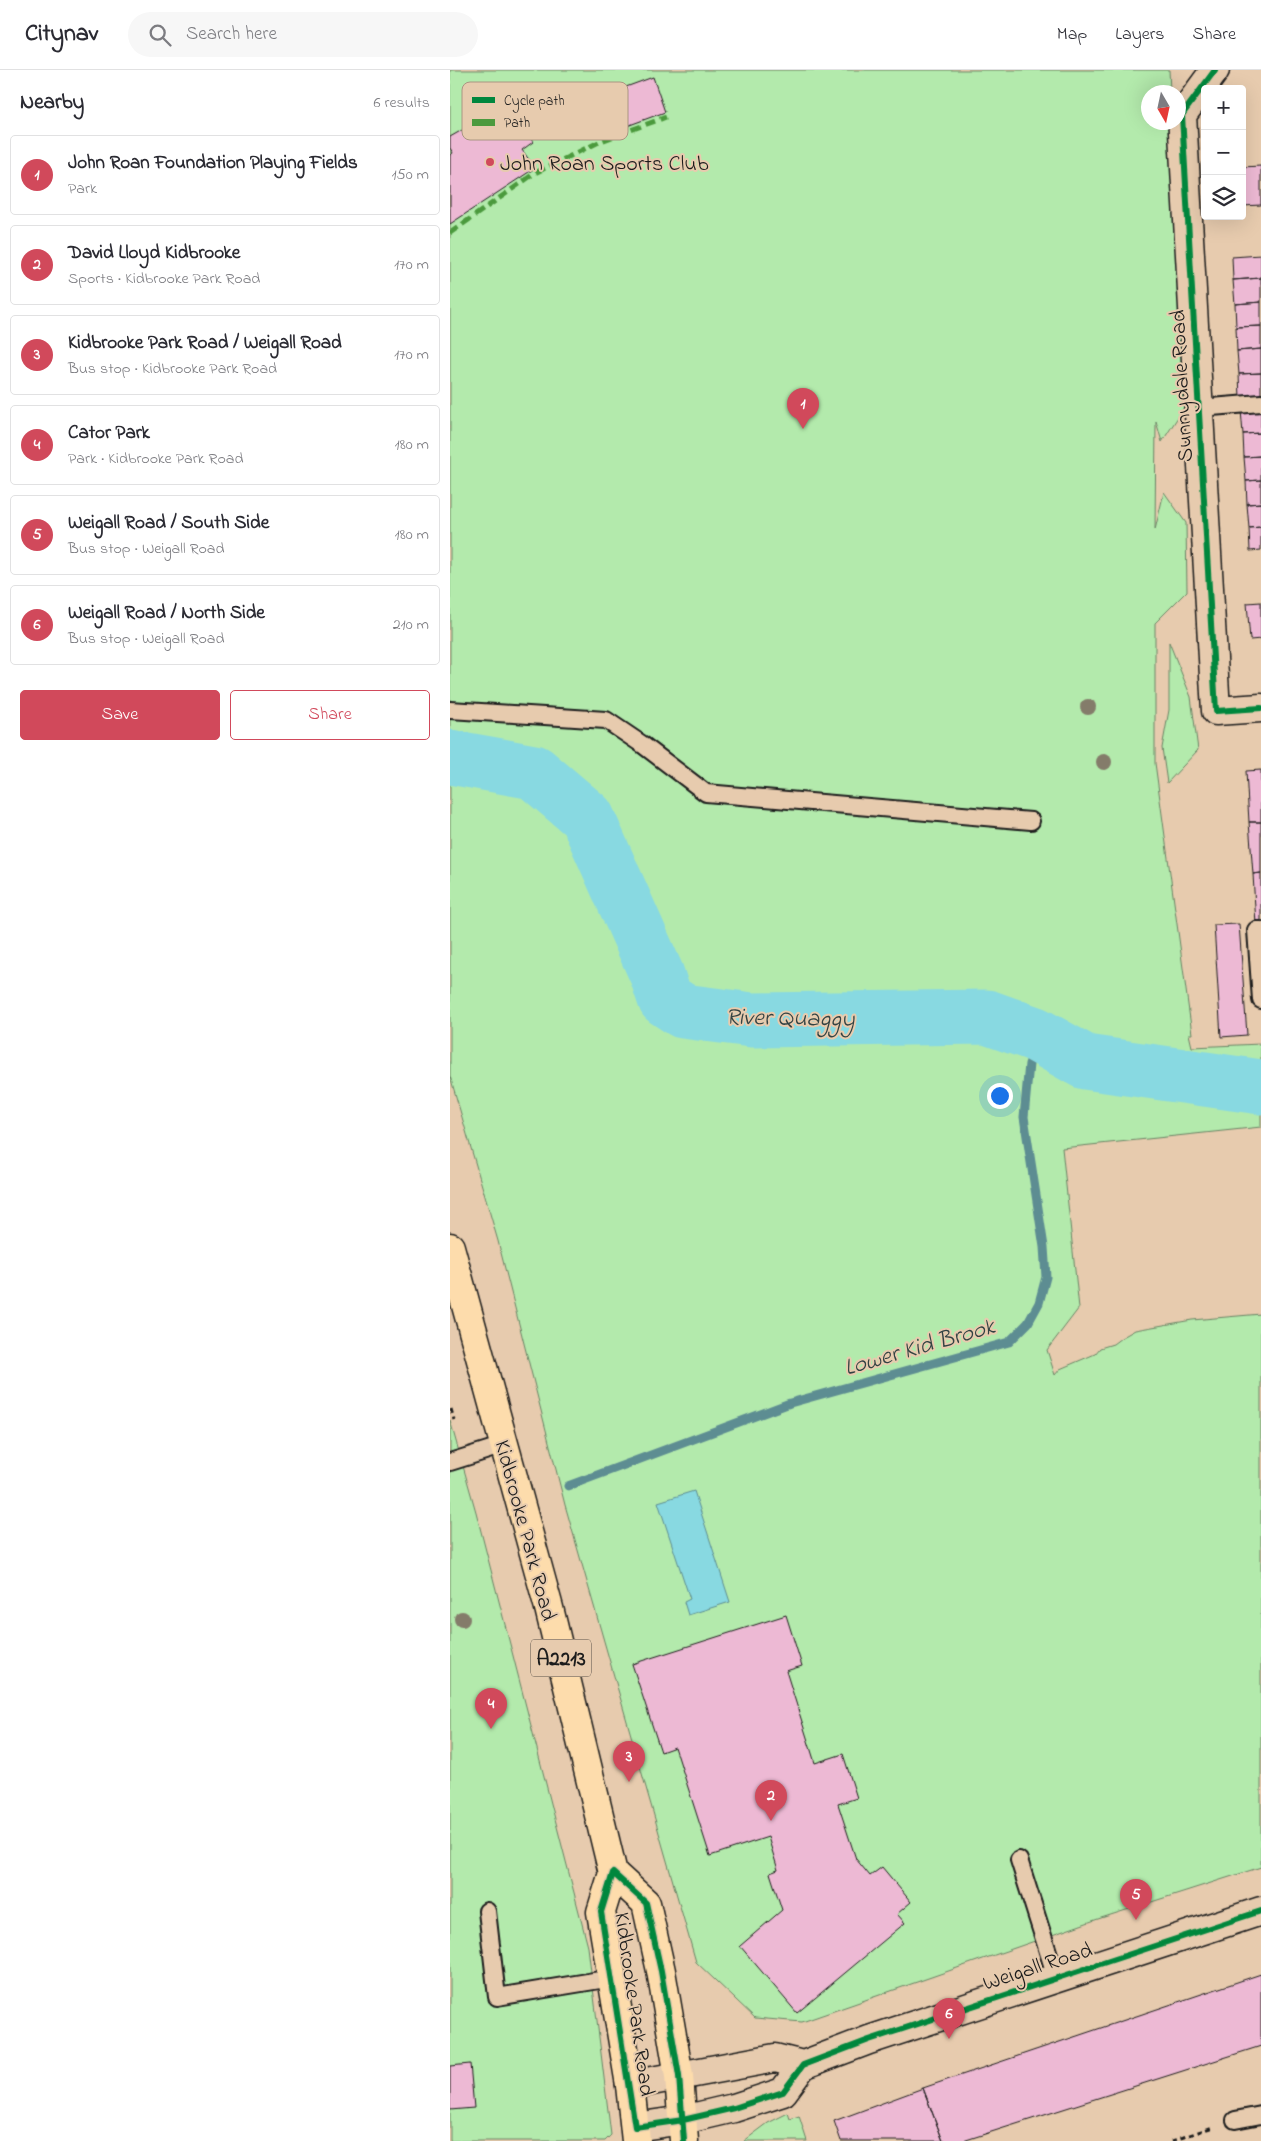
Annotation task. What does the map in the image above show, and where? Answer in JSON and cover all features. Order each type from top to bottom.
[{"type":"highway","name":"Kidbrooke Park Road","points":[[450,1247],[549,1608],[613,1873],[601,1912],[630,2085],[636,2134]]},
{"type":"highway","name":"Kidbrooke Park Road","points":[[613,1873],[646,1903],[661,1971],[679,2076],[684,2131]]},
{"type":"street","name":"Sunnydale Road","points":[[1215,70],[1182,115],[1216,712],[1261,708]]},
{"type":"street","name":"Weigall Road","points":[[803,2065],[869,2040],[1056,1977],[1261,1911]]},
{"type":"street","points":[[630,2085],[775,2058],[803,2065],[783,2092],[734,2108],[684,2131],[636,2134]]},
{"type":"lane","points":[[1199,408],[1261,403]]},
{"type":"lane","points":[[450,710],[606,720],[635,739],[706,793],[1031,821]]},
{"type":"lane","points":[[1261,930],[1256,930],[1261,1000]]},
{"type":"lane","points":[[450,1462],[504,1444]]},
{"type":"lane","points":[[1019,1860],[1056,1977]]},
{"type":"lane","points":[[488,1911],[497,1997],[612,1978]]},
{"type":"lane","points":[[1235,2120],[1261,2115]]},
{"type":"path","points":[[451,1409],[454,1420]]},
{"type":"path","points":[[1172,2141],[1235,2120]]},
{"type":"green space","points":[[450,70],[1169,70],[1170,85],[1141,85],[1141,130],[1172,130],[1185,406],[1162,442],[1156,421],[1155,530],[1164,492],[1186,523],[1187,591],[1155,623],[1155,763],[1192,1034],[1189,1034],[1192,1047],[1261,1044],[1261,1127],[1062,1148],[1079,1308],[1047,1350],[1055,1375],[1060,1369],[1095,1354],[1100,1348],[1113,1344],[1135,1330],[1192,1320],[1261,1314],[1261,1867],[1098,1919],[802,2022],[755,2018],[696,1962],[565,1505],[498,1241],[450,1076]]},
{"type":"green space","points":[[1169,642],[1191,697],[1198,750],[1167,783],[1162,748],[1169,710]]},
{"type":"green space","points":[[450,1420],[476,1512],[588,1947],[611,2135],[605,2141],[450,2141]]},
{"type":"green space","points":[[788,2113],[790,2119],[799,2116],[807,2141],[744,2141],[768,2123]]},
{"type":"water","points":[[694,1491],[730,1602],[688,1615],[684,1602],[690,1599],[658,1502]]},
{"type":"building","points":[[653,77],[665,112],[628,126],[628,86]]},
{"type":"building","name":"John Roan Sports Club","points":[[462,130],[462,140],[532,140],[533,142],[522,150],[535,168],[450,224],[450,155],[453,153],[450,148],[450,137]]},
{"type":"building","points":[[1261,166],[1261,205],[1246,206],[1246,167]]},
{"type":"building","points":[[1261,255],[1261,278],[1233,280],[1232,257]]},
{"type":"building","points":[[1261,278],[1261,302],[1235,304],[1233,280]]},
{"type":"building","points":[[1261,302],[1261,326],[1236,327],[1235,304]]},
{"type":"building","points":[[1261,326],[1261,349],[1237,351],[1236,327]]},
{"type":"building","points":[[1261,349],[1261,373],[1239,374],[1237,351]]},
{"type":"building","points":[[1261,373],[1261,396],[1240,398],[1239,374]]},
{"type":"building","points":[[1261,409],[1261,433],[1243,434],[1241,410]]},
{"type":"building","points":[[1261,433],[1261,456],[1244,457],[1243,434]]},
{"type":"building","points":[[1261,456],[1261,480],[1246,481],[1244,457]]},
{"type":"building","points":[[1261,480],[1261,503],[1247,504],[1246,481]]},
{"type":"building","points":[[1261,503],[1261,527],[1249,528],[1247,504]]},
{"type":"building","points":[[1261,527],[1261,550],[1250,551],[1249,528]]},
{"type":"building","points":[[1261,602],[1261,639],[1250,640],[1247,603]]},
{"type":"building","points":[[1261,770],[1261,822],[1249,822],[1246,771]]},
{"type":"building","points":[[1249,822],[1261,822],[1261,873],[1253,874]]},
{"type":"building","points":[[1261,873],[1261,925],[1256,925],[1253,874]]},
{"type":"building","points":[[1239,924],[1247,1035],[1221,1037],[1214,925]]},
{"type":"building","points":[[786,1615],[802,1666],[786,1671],[815,1763],[843,1754],[857,1798],[838,1804],[856,1859],[870,1876],[882,1867],[911,1902],[897,1914],[905,1923],[797,2013],[740,1946],[782,1910],[770,1873],[778,1870],[768,1837],[710,1856],[675,1747],[661,1752],[632,1664]]},
{"type":"building","points":[[1261,1974],[1261,2046],[963,2141],[943,2141],[923,2088]]},
{"type":"building","points":[[470,2064],[474,2108],[450,2110],[450,2066]]},
{"type":"building","points":[[923,2088],[943,2141],[841,2141],[834,2121]]},
{"type":"waterway","name":"River Quaggy","points":[[450,757],[534,772],[587,817],[657,975],[665,999],[683,1011],[752,1020],[987,1017],[1035,1034],[1085,1062],[1261,1087]]},
{"type":"waterway","name":"Lower Kid Brook","points":[[568,1486],[790,1403],[1009,1342],[1028,1323],[1039,1303],[1046,1277],[1044,1247],[1024,1117],[1029,1064],[1040,1037]]},
{"type":"marked path","points":[[628,131],[666,117]]},
{"type":"marked path","points":[[450,233],[535,173],[604,140]]},
{"type":"cycle path","points":[[1215,70],[1182,115],[1216,711],[1261,708]]},
{"type":"cycle path","points":[[684,2141],[679,2076],[661,1971],[646,1903],[613,1873],[601,1912],[635,2127],[683,2120],[734,2108],[783,2092],[803,2065],[869,2040],[1261,1911]]},
{"type":"place","name":"John Roan Sports Club","points":[[490,162]]},
{"type":"place","name":"John Roan Foundation Playing Fields","points":[[803,429]]},
{"type":"place","name":"Cator Park","points":[[491,1729]]},
{"type":"place","name":"Kidbrooke Park Road / Weigall Road","points":[[629,1782]]},
{"type":"place","name":"David Lloyd Kidbrooke","points":[[771,1821]]},
{"type":"place","name":"Weigall Road / South Side","points":[[1136,1920]]},
{"type":"place","name":"Weigall Road / North Side","points":[[949,2039]]}]
